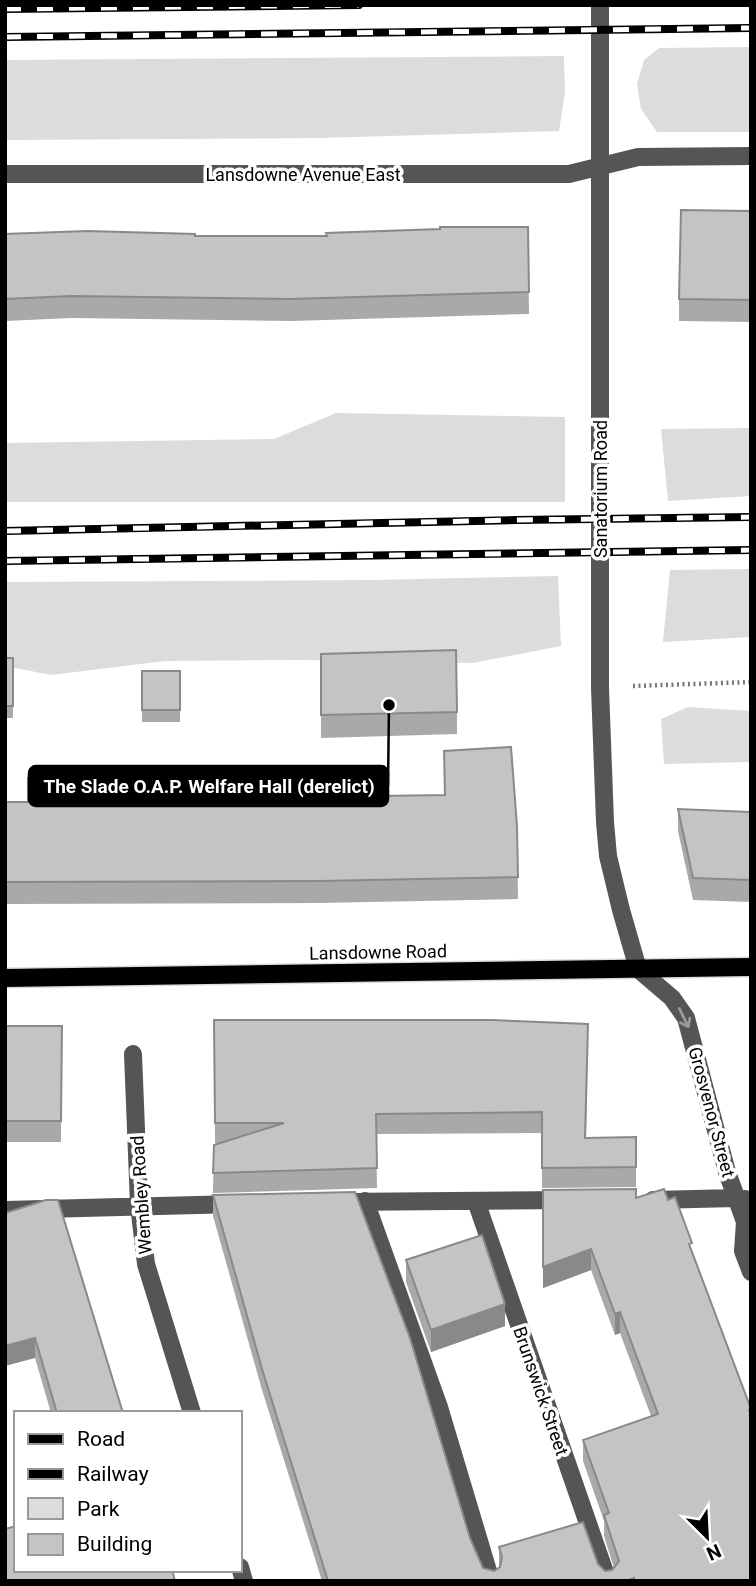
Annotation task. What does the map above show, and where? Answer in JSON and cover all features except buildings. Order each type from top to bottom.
[{"type":"main road","name":"Lansdowne Road","points":[[5,978],[751,967]]},
{"type":"street","name":"Sanatorium Road","points":[[600,5],[600,688],[603,788],[608,856],[638,970]]},
{"type":"street","name":"Lansdowne Avenue East","points":[[5,174],[569,174],[643,156],[751,156]]},
{"type":"street","name":"Grosvenor Street","points":[[638,970],[673,998],[686,1018],[743,1199],[743,1251],[751,1272]]},
{"type":"street","name":"Wembley Road","points":[[133,1054],[139,1205],[146,1264],[191,1411]]},
{"type":"street","points":[[634,1200],[743,1199]]},
{"type":"street","points":[[325,1202],[581,1200]]},
{"type":"street","points":[[365,1201],[439,1407],[491,1581]]},
{"type":"street","name":"Brunswick Street","points":[[476,1201],[608,1581]]},
{"type":"street","points":[[5,1210],[258,1203]]},
{"type":"path","points":[[600,688],[751,682]]},
{"type":"green space","points":[[751,47],[751,132],[657,132],[641,109],[637,84],[644,60],[659,48]]},
{"type":"green space","points":[[564,56],[565,92],[559,131],[320,138],[5,140],[5,60]]},
{"type":"green space","points":[[336,413],[565,417],[565,502],[5,502],[5,443],[274,439]]},
{"type":"green space","points":[[751,428],[751,496],[668,501],[661,429]]},
{"type":"green space","points":[[751,569],[751,637],[663,642],[670,570]]},
{"type":"green space","points":[[558,576],[561,646],[473,663],[165,661],[51,675],[5,666],[5,582]]},
{"type":"green space","points":[[688,707],[751,711],[751,762],[664,764],[661,719]]},
{"type":"railway","points":[[5,9],[359,5]]},
{"type":"railway","points":[[5,37],[751,28]]},
{"type":"railway","points":[[5,531],[751,517]]},
{"type":"railway","points":[[5,561],[751,550]]},
{"type":"place","name":"The Slade O.A.P. Welfare Hall (derelict)","points":[[389,705]]}]
